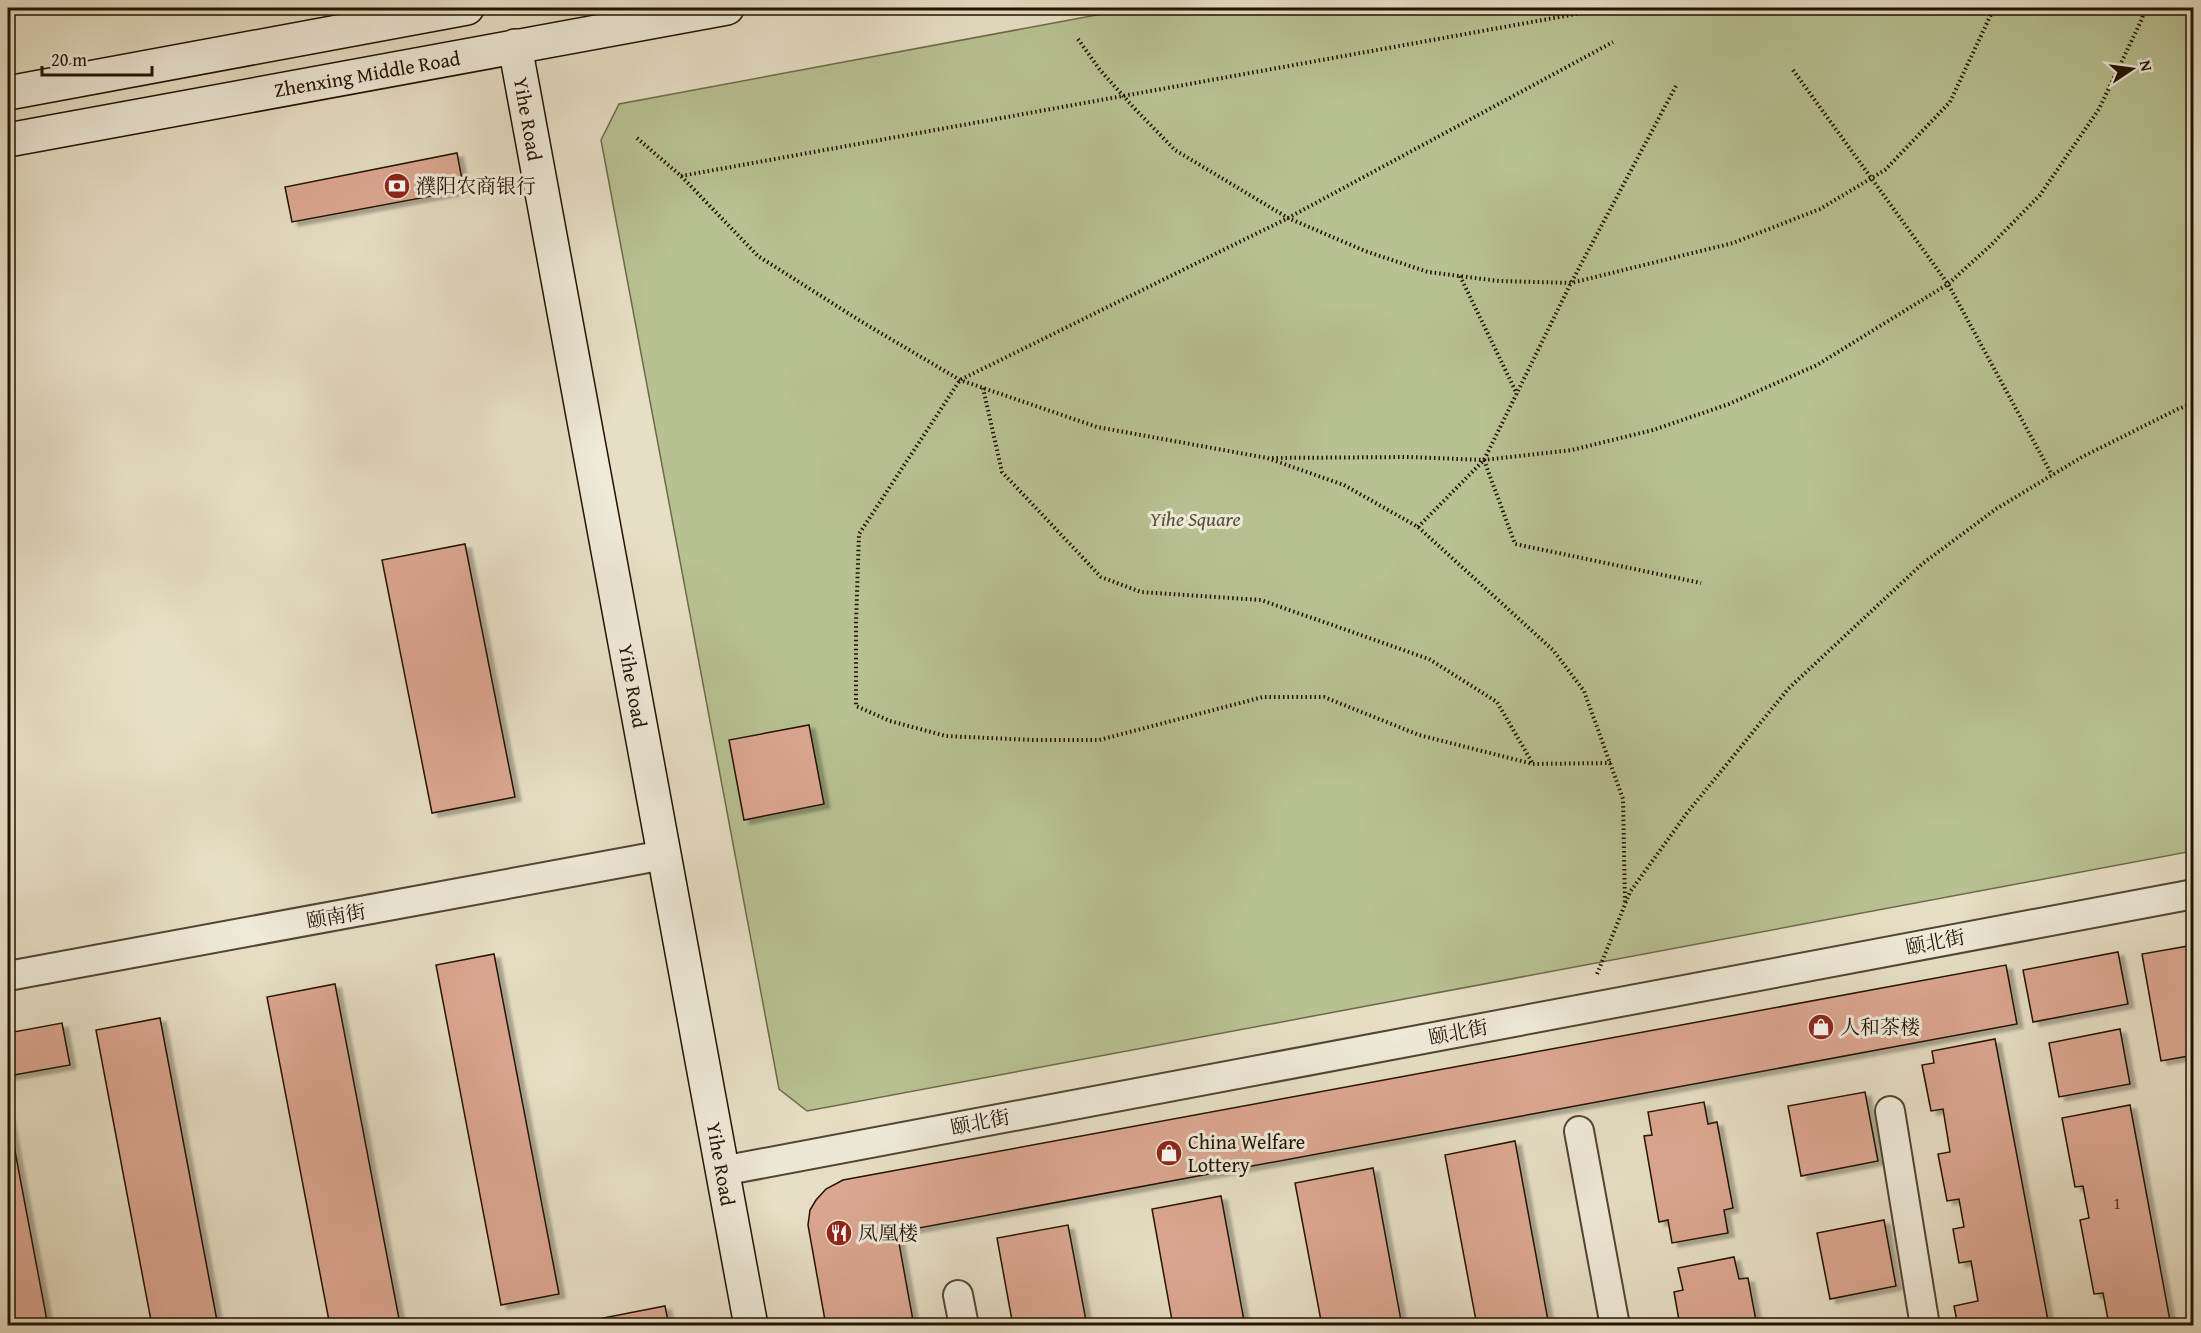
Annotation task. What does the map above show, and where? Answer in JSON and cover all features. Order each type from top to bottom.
[{"type":"street","points":[[8,93],[466,8]]},
{"type":"street","name":"Zhenxing Middle Road","points":[[8,140],[727,8]]},
{"type":"street","name":"Yihe Road","points":[[515,46],[751,1326]]},
{"type":"street","name":"颐南街","points":[[8,976],[664,855]]},
{"type":"street","name":"颐北街","points":[[722,1171],[2193,894]]},
{"type":"street","points":[[1890,1111],[1925,1326]]},
{"type":"street","points":[[1579,1131],[1615,1326]]},
{"type":"street","points":[[958,1295],[964,1326]]},
{"type":"path","points":[[681,177],[1609,8]]},
{"type":"path","points":[[1078,39],[1100,70],[1175,150],[1288,218],[1365,251],[1428,272],[1499,281],[1571,283],[1733,243],[1820,209],[1885,170],[1950,102],[1994,8]]},
{"type":"path","points":[[1267,458],[1409,457],[1484,460],[1572,450],[1653,430],[1729,404],[1817,365],[1947,284],[1989,247],[2040,195],[2099,109],[2142,20],[2144,8]]},
{"type":"path","points":[[1611,763],[1533,764],[1419,735],[1324,697],[1263,697],[1099,740],[946,736],[890,721],[856,706],[856,623],[859,534],[960,380],[1288,218],[1613,42]]},
{"type":"path","points":[[1793,70],[1947,284],[2052,475]]},
{"type":"path","points":[[1418,527],[1484,460],[1571,283],[1677,84]]},
{"type":"path","points":[[638,138],[681,177],[759,256],[862,322],[960,380],[1097,427],[1267,458],[1344,485],[1418,527],[1553,650],[1584,690],[1623,798],[1625,904]]},
{"type":"path","points":[[1459,276],[1517,394]]},
{"type":"path","points":[[982,387],[1002,472],[1101,577],[1141,592],[1261,600],[1429,659],[1497,702],[1533,764]]},
{"type":"path","points":[[1584,1009],[1630,892],[1687,813],[1788,689],[1922,564],[1996,509],[2093,451],[2193,403]]},
{"type":"path","points":[[1484,460],[1515,544],[1701,583]]},
{"type":"green space","name":"Yihe Square","points":[[1134,8],[2193,8],[2193,851],[807,1111],[779,1089],[601,140],[619,104]]},
{"type":"building","points":[[457,153],[464,190],[292,222],[285,187]]},
{"type":"building","points":[[465,544],[515,797],[432,813],[382,560]]},
{"type":"building","points":[[809,725],[824,804],[744,820],[729,740]]},
{"type":"building","points":[[2194,945],[2194,1055],[2161,1061],[2142,954]]},
{"type":"building","points":[[2118,952],[2128,1004],[2033,1022],[2023,970]]},
{"type":"building","points":[[494,954],[559,1294],[501,1305],[436,965]]},
{"type":"building","points":[[2006,965],[2017,1024],[897,1232],[914,1326],[826,1326],[808,1225],[810,1210],[816,1200],[826,1189],[843,1180]]},
{"type":"building","points":[[335,984],[400,1324],[392,1326],[330,1326],[267,997]]},
{"type":"building","points":[[160,1018],[218,1326],[152,1326],[96,1030]]},
{"type":"building","points":[[62,1023],[70,1065],[8,1076],[8,1033]]},
{"type":"building","points":[[2120,1029],[2130,1084],[2059,1097],[2049,1043]]},
{"type":"building","points":[[1995,1039],[2049,1326],[1958,1326],[1954,1306],[1978,1301],[1971,1261],[1959,1263],[1953,1229],[1964,1227],[1959,1199],[1947,1201],[1938,1154],[1950,1152],[1943,1109],[1931,1111],[1922,1065],[1934,1063],[1932,1051]]},
{"type":"building","points":[[1865,1092],[1878,1161],[1801,1176],[1788,1106]]},
{"type":"building","points":[[1704,1102],[1708,1124],[1717,1122],[1733,1208],[1724,1210],[1728,1233],[1672,1243],[1668,1220],[1659,1222],[1644,1136],[1652,1135],[1648,1112]]},
{"type":"building","points":[[2130,1105],[2171,1326],[2106,1326],[2109,1325],[2103,1293],[2094,1294],[2080,1220],[2089,1218],[2083,1186],[2075,1187],[2062,1118]]},
{"type":"building","points":[[8,1114],[48,1326],[8,1326]]},
{"type":"building","points":[[1515,1141],[1549,1326],[1477,1326],[1445,1155]]},
{"type":"building","points":[[1373,1168],[1402,1326],[1322,1326],[1295,1183]]},
{"type":"building","points":[[1221,1196],[1245,1326],[1173,1326],[1152,1209]]},
{"type":"building","points":[[1884,1220],[1896,1286],[1830,1299],[1817,1233]]},
{"type":"building","points":[[1068,1225],[1087,1326],[1013,1326],[997,1238]]},
{"type":"building","points":[[1734,1257],[1739,1279],[1748,1278],[1757,1326],[1680,1326],[1674,1292],[1683,1290],[1678,1268]]},
{"type":"building","points":[[665,1306],[669,1326],[604,1326],[603,1318]]},
{"type":"place","name":"濮阳农商银行","points":[[397,186]]},
{"type":"place","name":"人和茶楼","points":[[1821,1027]]},
{"type":"place","name":"China Welfare Lottery","points":[[1169,1153]]},
{"type":"place","name":"凤凰楼","points":[[839,1233]]}]
